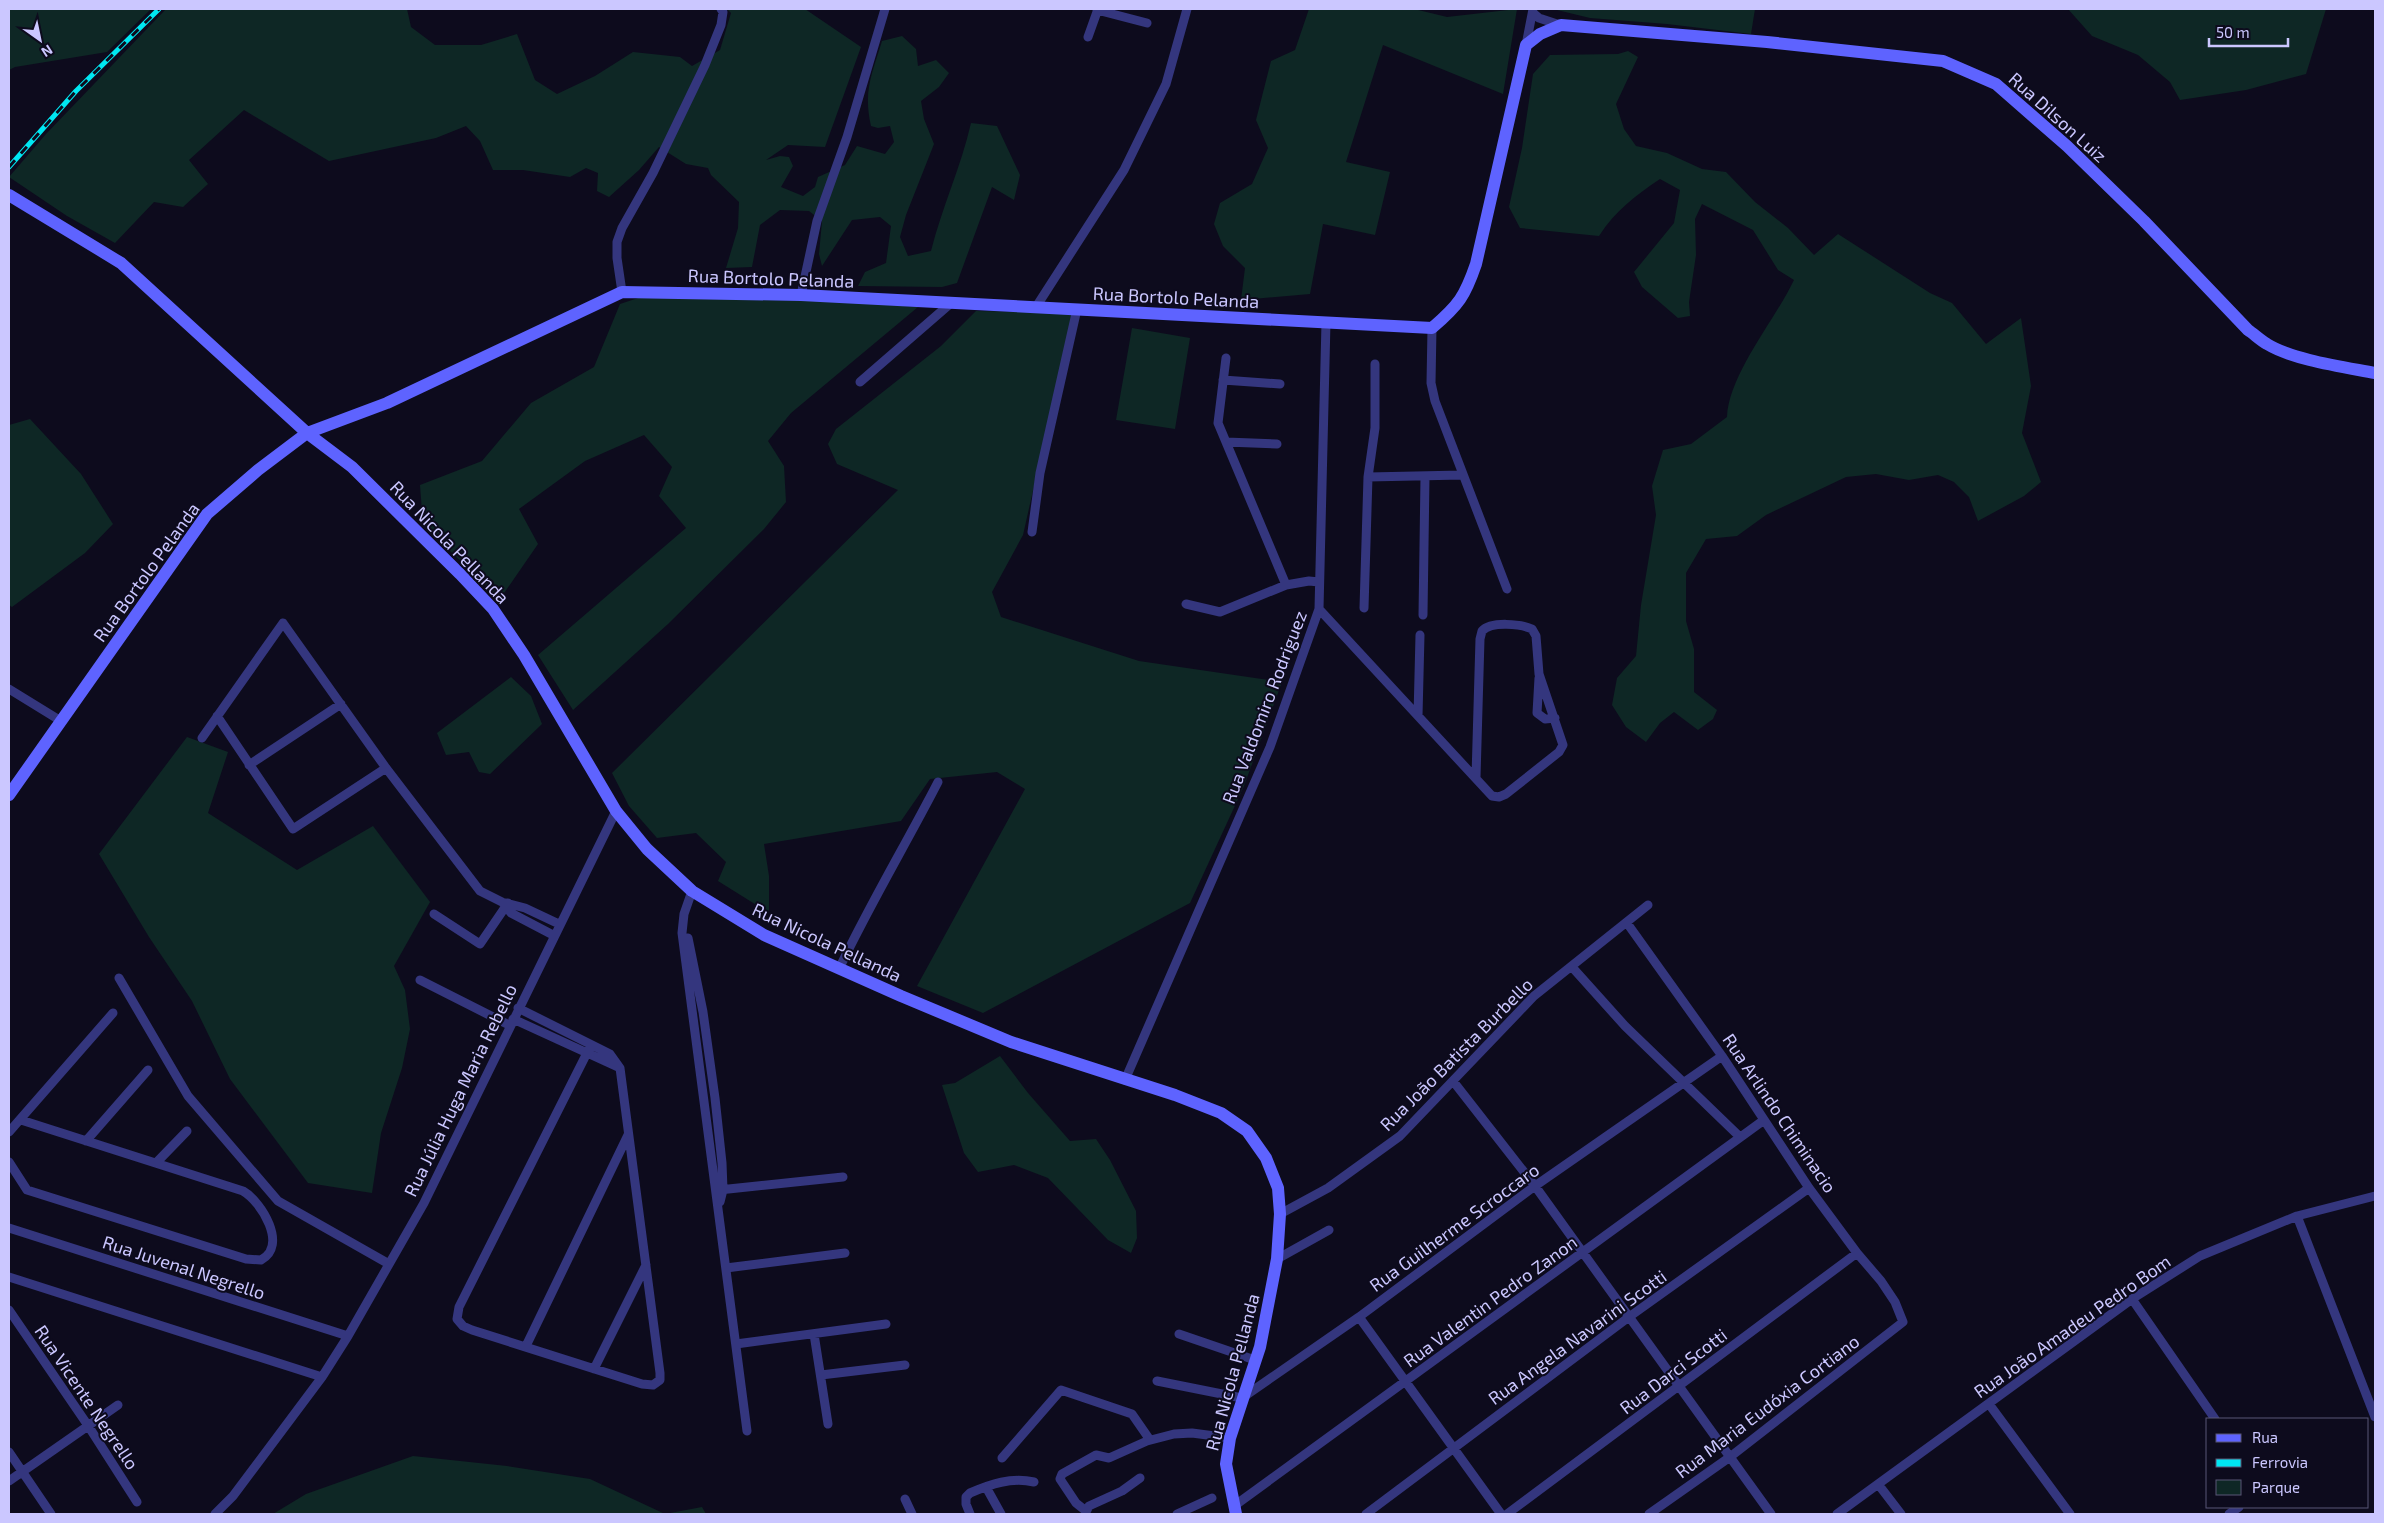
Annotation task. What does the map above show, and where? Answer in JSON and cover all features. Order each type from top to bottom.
[{"type":"street","points":[[622,292],[617,258],[617,242],[622,228],[653,174],[705,65],[721,25],[723,12],[721,9]]},
{"type":"street","points":[[801,295],[817,221],[847,137],[885,9]]},
{"type":"street","points":[[1088,37],[1097,9],[1147,23]]},
{"type":"street","points":[[1036,307],[1124,170],[1166,84],[1188,9]]},
{"type":"street","points":[[1507,589],[1462,475],[1432,391],[1432,328],[1449,313],[1466,293],[1476,264],[1533,11],[1547,22],[1561,25]]},
{"type":"street","points":[[1526,45],[1540,34],[1561,25]]},
{"type":"street","name":"Rua Dilson Luiz","points":[[1561,25],[1767,42],[1943,61],[1996,84],[2060,139],[2144,221],[2248,330],[2267,344],[2284,352],[2328,364],[2375,373]]},
{"type":"street","name":"Rua Nicola Pellanda","points":[[9,195],[121,263],[307,433],[352,467],[493,609],[524,655],[616,811],[646,849],[692,891],[764,935],[840,967],[901,996],[1011,1042],[1175,1095],[1221,1113],[1247,1131],[1266,1158],[1278,1188],[1280,1214],[1277,1259],[1260,1348],[1230,1438],[1226,1464],[1235,1510]]},
{"type":"street","name":"Rua Bortolo Pelanda","points":[[9,795],[207,514],[258,470],[307,433],[387,403],[622,292],[801,295],[1432,328]]},
{"type":"street","points":[[860,382],[951,303]]},
{"type":"street","points":[[1032,532],[1040,473],[1077,309]]},
{"type":"street","name":"Rua Valdomiro Rodriguez","points":[[1125,1080],[1270,747],[1319,609],[1326,322]]},
{"type":"street","points":[[1226,358],[1218,423],[1286,585]]},
{"type":"street","points":[[1364,608],[1368,477],[1375,428],[1375,364]]},
{"type":"street","points":[[1223,380],[1280,384]]},
{"type":"street","points":[[1226,442],[1277,444]]},
{"type":"street","points":[[1368,477],[1462,475]]},
{"type":"street","points":[[1423,615],[1424,477]]},
{"type":"street","points":[[1186,604],[1220,612],[1286,585],[1308,581],[1319,582]]},
{"type":"street","points":[[1319,609],[1492,796],[1502,796],[1560,752],[1563,742],[1539,674]]},
{"type":"street","points":[[202,738],[283,622],[386,768],[480,892],[505,904],[525,908],[559,924]]},
{"type":"street","points":[[1476,777],[1480,639],[1484,629],[1493,626],[1521,626],[1532,630],[1536,636],[1539,674],[1537,713],[1545,719],[1555,718]]},
{"type":"street","points":[[1418,716],[1420,635]]},
{"type":"street","points":[[9,689],[61,722]]},
{"type":"street","points":[[249,765],[341,704]]},
{"type":"street","points":[[217,716],[293,829],[386,768]]},
{"type":"street","points":[[840,967],[862,921],[907,842],[938,782]]},
{"type":"street","name":"Rua Júlia Huga Maria Rebello","points":[[215,1514],[233,1496],[322,1377],[348,1336],[424,1203],[616,811]]},
{"type":"street","points":[[692,891],[683,918],[696,1044],[720,1190]]},
{"type":"street","points":[[434,914],[480,944],[505,904]]},
{"type":"street","points":[[505,904],[511,913],[554,935]]},
{"type":"street","name":"Rua João Batista Burbello","points":[[1280,1214],[1328,1188],[1400,1136],[1534,996],[1648,905]]},
{"type":"street","name":"Rua Arlindo Chiminacio","points":[[1627,923],[1722,1056],[1809,1188],[1857,1253],[1881,1281],[1895,1302],[1903,1322]]},
{"type":"street","points":[[687,954],[707,1044],[715,1098],[722,1162],[719,1209],[747,1431]]},
{"type":"street","points":[[1572,967],[1625,1026],[1686,1082],[1740,1138]]},
{"type":"street","points":[[119,978],[188,1096],[278,1201],[389,1264]]},
{"type":"street","points":[[420,980],[511,1022],[620,1068]]},
{"type":"street","points":[[518,1008],[591,1044],[610,1054],[620,1068],[660,1380],[653,1385],[646,1385],[467,1328],[458,1322],[456,1314],[591,1044]]},
{"type":"street","points":[[9,1132],[113,1013]]},
{"type":"street","points":[[696,1044],[707,1044]]},
{"type":"street","name":"Rua Guilherme Scroccaro","points":[[1242,1398],[1359,1317],[1535,1186],[1722,1056]]},
{"type":"street","points":[[86,1141],[148,1070]]},
{"type":"street","points":[[1453,1081],[1535,1186],[1772,1514]]},
{"type":"street","points":[[704,1098],[715,1098]]},
{"type":"street","points":[[9,1162],[28,1190],[246,1259],[256,1260],[268,1255],[273,1240],[273,1234],[252,1197],[237,1189],[21,1120]]},
{"type":"street","name":"Rua Valentin Pedro Zanon","points":[[1235,1510],[1764,1120]]},
{"type":"street","points":[[156,1163],[187,1131]]},
{"type":"street","points":[[526,1346],[629,1134]]},
{"type":"street","points":[[720,1190],[843,1177]]},
{"type":"street","name":"Rua Angela Navarini Scotti","points":[[1366,1514],[1629,1317],[1809,1188]]},
{"type":"street","name":"Rua João Amadeu Pedro Bom","points":[[1837,1514],[2132,1299],[2200,1256],[2297,1216],[2375,1196]]},
{"type":"street","points":[[2297,1216],[2375,1414]]},
{"type":"street","name":"Rua Juvenal Negrello","points":[[9,1228],[348,1336]]},
{"type":"street","points":[[1277,1259],[1329,1230]]},
{"type":"street","points":[[726,1268],[845,1253]]},
{"type":"street","name":"Rua Darci Scotti","points":[[1507,1514],[1857,1253]]},
{"type":"street","points":[[594,1369],[646,1264]]},
{"type":"street","points":[[9,1277],[322,1377]]},
{"type":"street","points":[[2132,1299],[2213,1418]]},
{"type":"street","name":"Rua Vicente Negrello","points":[[9,1310],[137,1502]]},
{"type":"street","points":[[1359,1317],[1501,1514]]},
{"type":"street","name":"Rua Maria Eudóxia Cortiano","points":[[1649,1514],[1730,1457],[1903,1322]]},
{"type":"street","points":[[736,1344],[886,1324]]},
{"type":"street","points":[[814,1334],[828,1424]]},
{"type":"street","points":[[1179,1334],[1255,1360]]},
{"type":"street","points":[[821,1375],[905,1365]]},
{"type":"street","points":[[1158,1381],[1242,1398]]},
{"type":"street","points":[[1002,1458],[1061,1390],[1132,1414],[1150,1440]]},
{"type":"street","points":[[1989,1404],[2070,1514]]},
{"type":"street","points":[[9,1481],[118,1406]]},
{"type":"street","points":[[1140,1478],[1122,1491],[1089,1506],[1085,1513],[1060,1479],[1062,1474],[1096,1455],[1110,1458],[1150,1440],[1174,1434],[1192,1433],[1230,1438]]},
{"type":"street","points":[[9,1452],[51,1514]]},
{"type":"street","points":[[970,1514],[966,1504],[966,1497],[986,1487],[1006,1481],[1023,1480],[1034,1482]]},
{"type":"street","points":[[1878,1484],[1901,1514]]},
{"type":"street","points":[[986,1487],[1001,1514]]},
{"type":"street","points":[[1176,1514],[1212,1498]]},
{"type":"street","points":[[905,1499],[912,1514]]},
{"type":"green space","points":[[9,9],[151,9],[107,52],[15,67],[9,70]]},
{"type":"green space","points":[[166,9],[407,9],[411,27],[435,45],[481,45],[517,34],[535,80],[557,94],[595,76],[633,52],[680,57],[692,66],[720,50],[731,13],[727,9],[805,9],[861,47],[825,147],[788,145],[766,160],[780,156],[789,157],[793,166],[781,187],[803,196],[815,187],[818,177],[845,165],[857,146],[885,154],[894,142],[890,126],[878,128],[871,126],[868,92],[882,41],[902,36],[916,49],[918,66],[936,60],[949,73],[939,87],[921,101],[924,119],[934,144],[906,215],[900,237],[908,256],[931,251],[971,123],[997,126],[1020,175],[1014,200],[992,187],[957,283],[942,287],[858,286],[865,272],[886,263],[891,226],[880,217],[852,220],[822,266],[819,254],[822,221],[809,211],[780,210],[760,225],[752,267],[726,268],[738,228],[739,202],[711,175],[708,168],[686,164],[659,147],[639,170],[609,197],[597,191],[598,173],[586,168],[570,177],[523,170],[493,170],[480,141],[466,126],[436,138],[329,161],[244,110],[189,160],[208,184],[183,207],[154,202],[115,243],[67,216],[9,177],[46,134]]},
{"type":"green space","points":[[1309,9],[1414,9],[1447,17],[1517,9],[1503,94],[1383,45],[1346,162],[1390,172],[1375,235],[1323,224],[1310,294],[1241,300],[1245,268],[1223,246],[1214,224],[1220,203],[1252,184],[1268,148],[1256,120],[1271,61],[1295,50]]},
{"type":"green space","points":[[1553,9],[1755,9],[1751,34],[1667,24],[1590,18]]},
{"type":"green space","points":[[2068,9],[2326,9],[2306,74],[2246,90],[2180,100],[2170,82],[2138,55],[2092,36]]},
{"type":"green space","points":[[1628,51],[1638,57],[1616,104],[1624,129],[1636,146],[1667,153],[1702,169],[1726,172],[1755,202],[1788,228],[1814,255],[1838,234],[1930,293],[1952,303],[1986,344],[2021,318],[2031,386],[2022,433],[2041,482],[2024,496],[1978,521],[1969,497],[1954,482],[1938,475],[1909,480],[1876,474],[1846,477],[1766,515],[1737,536],[1706,539],[1686,573],[1686,621],[1694,649],[1694,692],[1717,710],[1713,719],[1698,730],[1674,712],[1660,723],[1646,742],[1626,727],[1612,705],[1617,678],[1636,656],[1641,605],[1656,515],[1652,486],[1663,450],[1691,444],[1727,417],[1730,400],[1744,365],[1794,280],[1778,270],[1753,230],[1702,204],[1695,219],[1696,255],[1689,302],[1690,316],[1678,318],[1642,287],[1634,272],[1674,223],[1680,190],[1660,179],[1626,204],[1599,236],[1520,228],[1509,207],[1522,148],[1533,74],[1550,55],[1618,54]]},
{"type":"green space","points":[[650,294],[766,297],[918,307],[791,413],[768,441],[784,466],[786,502],[764,529],[668,624],[573,710],[538,655],[686,528],[659,496],[672,467],[644,435],[585,461],[519,509],[538,544],[500,599],[423,525],[420,485],[482,461],[531,403],[594,367],[620,304]]},
{"type":"green space","points":[[976,311],[1073,313],[1023,535],[992,592],[1001,617],[1139,661],[1282,682],[1244,786],[1190,903],[983,1013],[917,986],[1025,789],[997,772],[930,779],[901,821],[764,844],[769,876],[769,913],[718,881],[726,862],[696,833],[657,838],[629,806],[612,773],[898,490],[837,464],[828,444],[836,429],[941,346]]},
{"type":"green space","points":[[1132,328],[1190,338],[1175,429],[1116,420]]},
{"type":"green space","points":[[30,419],[81,474],[113,524],[85,553],[12,607],[9,605],[9,425]]},
{"type":"green space","points":[[511,677],[531,696],[542,724],[490,774],[479,772],[469,752],[446,755],[437,733]]},
{"type":"green space","points":[[187,737],[228,752],[208,813],[297,870],[373,826],[430,902],[394,966],[405,990],[410,1029],[402,1068],[381,1133],[372,1193],[308,1183],[230,1079],[192,1001],[149,937],[99,854]]},
{"type":"green space","points":[[1000,1056],[1028,1093],[1070,1141],[1096,1139],[1110,1160],[1136,1211],[1137,1238],[1131,1253],[1108,1240],[1048,1178],[1014,1165],[978,1172],[964,1153],[942,1085],[955,1083]]},
{"type":"green space","points":[[413,1456],[507,1466],[590,1479],[665,1514],[273,1514],[306,1494]]},
{"type":"green space","points":[[702,1507],[706,1514],[665,1514]]},
{"type":"railway","points":[[9,167],[76,91],[159,9]]}]
